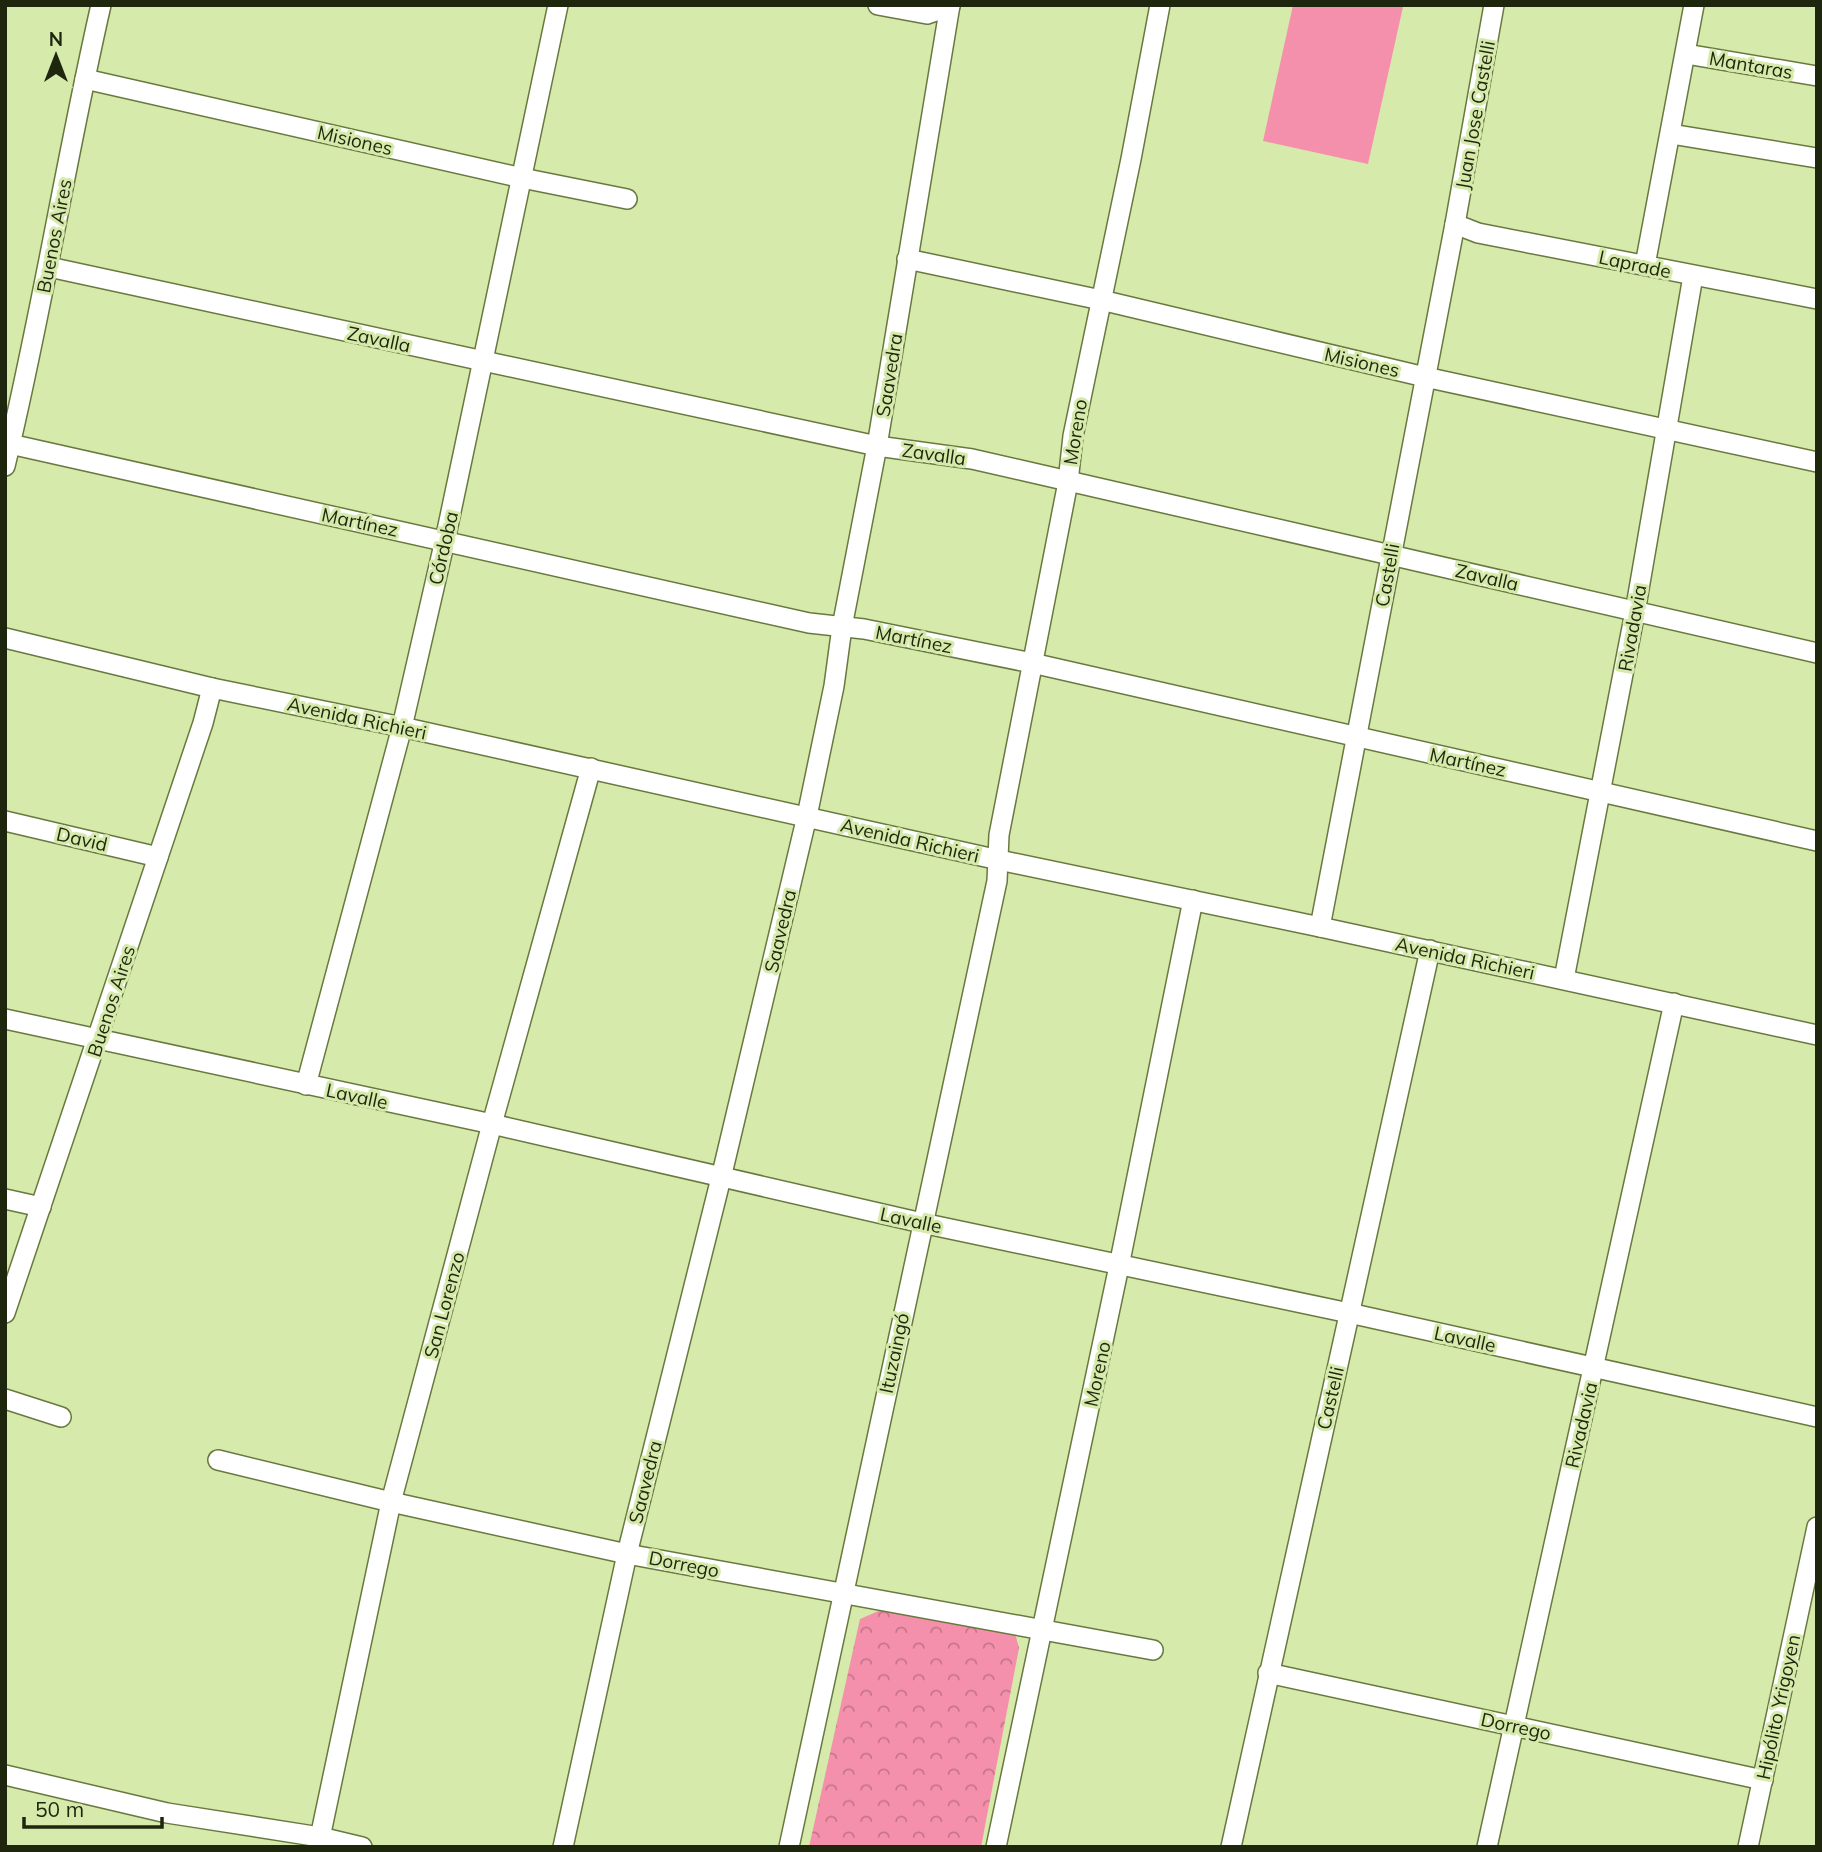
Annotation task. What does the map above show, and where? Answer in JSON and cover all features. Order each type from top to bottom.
[{"type":"street","name":"Buenos Aires","points":[[5,466],[49,268],[101,5]]},
{"type":"street","name":"Córdoba","points":[[306,1085],[402,727],[558,5]]},
{"type":"street","points":[[878,5],[927,14],[950,6]]},
{"type":"street","name":"Moreno","points":[[999,860],[999,835],[1068,482],[1073,436],[1160,5]]},
{"type":"street","name":"Juan Jose Castelli","points":[[1455,224],[1494,5]]},
{"type":"street","points":[[1645,265],[1694,5]]},
{"type":"street","name":"Saavedra","points":[[563,1847],[627,1554],[721,1178],[807,816],[834,686],[842,627],[877,446],[950,6]]},
{"type":"street","name":"Mantaras","points":[[1686,54],[1817,76]]},
{"type":"street","name":"Misiones","points":[[85,79],[522,178],[627,199]]},
{"type":"street","points":[[1671,134],[1817,158]]},
{"type":"street","name":"Laprade","points":[[1455,224],[1478,233],[1817,299]]},
{"type":"street","name":"Castelli","points":[[1320,927],[1455,224]]},
{"type":"street","name":"Misiones","points":[[907,259],[1101,300],[1425,377],[1817,461]]},
{"type":"street","name":"Zavalla","points":[[49,268],[877,446],[972,459],[1817,653]]},
{"type":"street","name":"Rivadavia","points":[[1564,979],[1602,792],[1693,276]]},
{"type":"street","name":"Martínez","points":[[10,444],[809,623],[864,629],[1032,663],[1817,841]]},
{"type":"street","name":"Avenida Richieri","points":[[5,638],[212,688],[1817,1035]]},
{"type":"street","name":"Buenos Aires","points":[[5,1313],[203,723],[212,688]]},
{"type":"street","name":"San Lorenzo","points":[[319,1842],[391,1502],[591,768]]},
{"type":"street","name":"David","points":[[5,821],[158,857]]},
{"type":"street","name":"Ituzaingó","points":[[789,1847],[997,881],[999,860]]},
{"type":"street","name":"Moreno","points":[[996,1847],[1194,901]]},
{"type":"street","name":"Castelli","points":[[1231,1847],[1430,950]]},
{"type":"street","name":"Rivadavia","points":[[1487,1847],[1674,1003]]},
{"type":"street","name":"Lavalle","points":[[5,1019],[492,1124],[922,1223],[1349,1313],[1817,1417]]},
{"type":"street","points":[[5,1199],[41,1207]]},
{"type":"street","points":[[5,1399],[61,1416]]},
{"type":"street","name":"Dorrego","points":[[218,1460],[391,1502],[627,1554],[1153,1650]]},
{"type":"street","name":"Hipólito Yrigoyen","points":[[1748,1847],[1817,1527]]},
{"type":"street","name":"Dorrego","points":[[1268,1673],[1763,1780]]},
{"type":"street","points":[[5,1775],[167,1814],[319,1842],[362,1847]]},
{"type":"green space","points":[[1293,5],[1403,7],[1368,164],[1263,141]]},
{"type":"green space","points":[[883,1609],[1015,1633],[1019,1648],[981,1847],[809,1847],[860,1619]]}]
